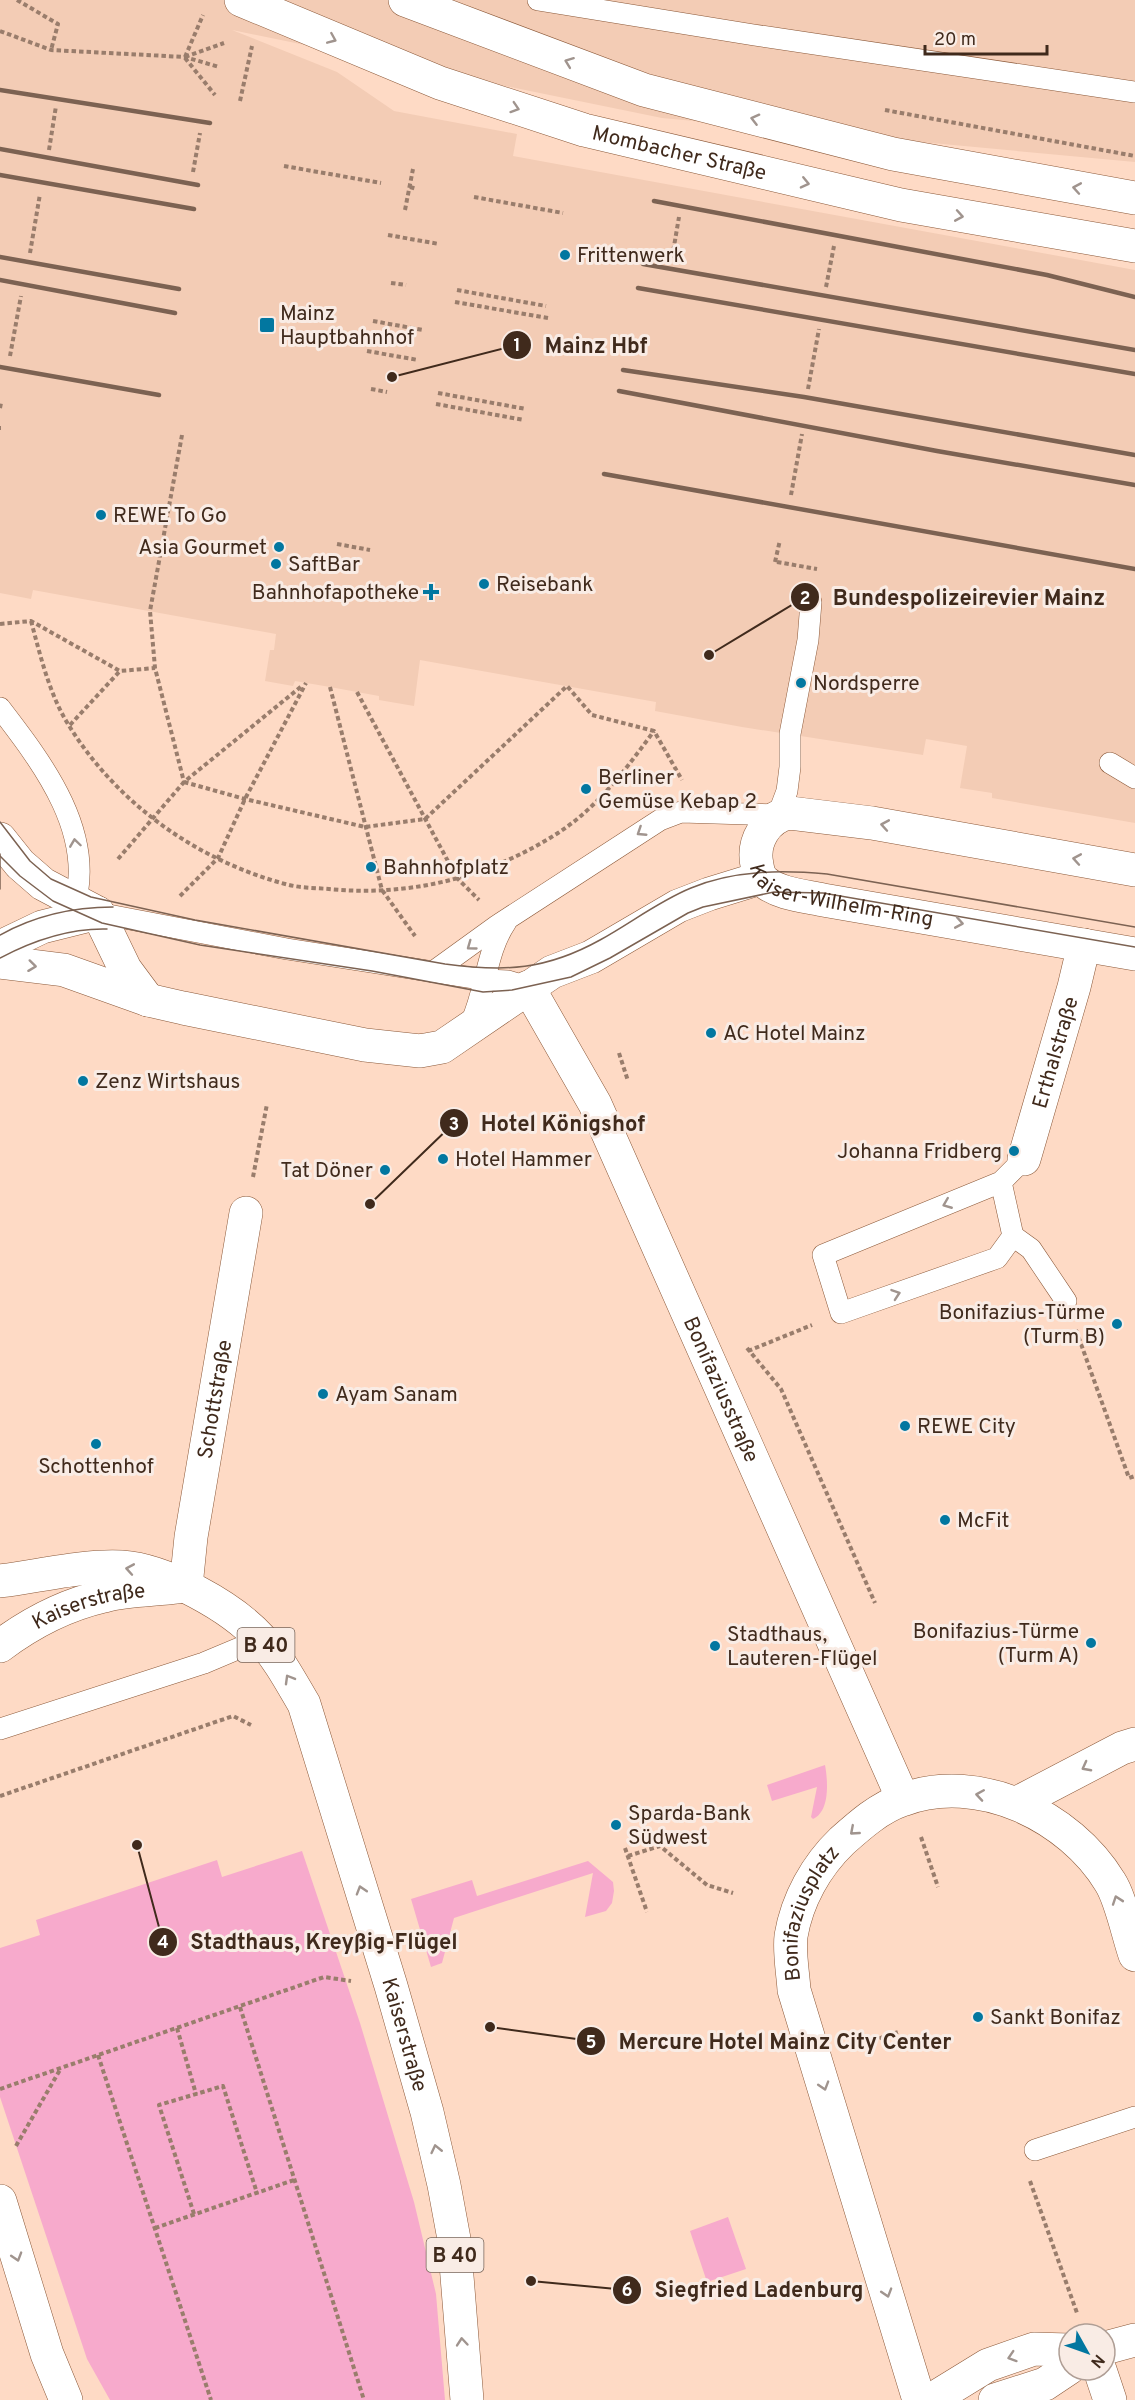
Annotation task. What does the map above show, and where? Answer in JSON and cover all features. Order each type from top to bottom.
[{"type":"street","name":"Mombacher Straße","points":[[241,0],[268,8],[440,83],[584,130],[901,205],[1135,246]]},
{"type":"street","points":[[412,2],[644,90],[893,154],[1135,198]]},
{"type":"street","points":[[778,815],[808,814],[872,823],[1135,870]]},
{"type":"street","name":"Kaiser-Wilhelm-Ring","points":[[778,815],[762,832],[756,844],[755,857],[761,878],[773,887],[823,900],[1135,954]]},
{"type":"street","points":[[0,839],[20,864],[80,912],[148,1000]]},
{"type":"street","points":[[0,962],[64,970],[148,1000],[365,1045],[420,1051],[442,1047],[552,972],[591,957],[678,906],[761,878]]},
{"type":"street","points":[[0,947],[80,912]]},
{"type":"street","name":"Erthalstraße","points":[[1024,1159],[1084,945]]},
{"type":"street","name":"Bonifaziusstraße","points":[[528,987],[585,1084],[903,1799]]},
{"type":"street","name":"Schottstraße","points":[[186,1586],[191,1537],[246,1213]]},
{"type":"street","name":"Kaiserstraße","points":[[0,1581],[99,1567],[124,1567],[153,1573],[186,1586],[225,1609],[261,1639],[285,1671],[304,1704],[427,2112],[444,2184],[453,2239],[467,2400]]},
{"type":"street","name":"Kaiserstraße","points":[[0,1646],[26,1626],[64,1608],[106,1595],[186,1586]]},
{"type":"street","points":[[1017,1803],[1122,1748],[1135,1744]]},
{"type":"street","name":"Bonifaziusplatz","points":[[919,2400],[795,1990],[791,1936],[813,1876],[836,1848],[878,1811],[903,1799],[937,1793],[982,1794],[1017,1803],[1056,1824],[1086,1850],[1111,1883],[1135,1955]]},
{"type":"street","points":[[0,2201],[47,2354],[66,2400]]},
{"type":"street","points":[[1117,2345],[1135,2340]]},
{"type":"street","points":[[931,2400],[988,2365],[1034,2349],[1057,2350]]},
{"type":"street","points":[[995,2400],[1045,2384],[1057,2376]]},
{"type":"street","points":[[1104,2382],[1110,2400]]},
{"type":"lane","points":[[538,0],[753,35],[1135,92]]},
{"type":"lane","points":[[433,972],[508,919],[660,820],[681,812],[778,815],[789,775],[790,734],[808,640],[811,602]]},
{"type":"lane","points":[[0,708],[30,747],[65,805],[74,834],[78,861],[80,912],[287,949],[486,980],[508,981],[528,987]]},
{"type":"lane","points":[[1110,763],[1135,778]]},
{"type":"lane","points":[[467,1031],[477,1012],[487,969],[500,930],[508,919]]},
{"type":"lane","points":[[1013,1236],[997,1258],[841,1313],[823,1256],[1001,1182],[1024,1159]]},
{"type":"lane","points":[[1001,1182],[1013,1236],[1031,1249],[1066,1301]]},
{"type":"lane","points":[[0,1729],[204,1663],[261,1639]]},
{"type":"lane","points":[[1035,2150],[1135,2117]]},
{"type":"path","points":[[17,0],[58,24],[51,50]]},
{"type":"path","points":[[185,57],[203,15]]},
{"type":"path","points":[[0,31],[51,50],[185,57],[219,67]]},
{"type":"path","points":[[185,57],[224,44]]},
{"type":"path","points":[[240,101],[252,46]]},
{"type":"path","points":[[185,57],[215,95]]},
{"type":"path","points":[[49,150],[56,106]]},
{"type":"path","points":[[877,108],[1135,156]]},
{"type":"path","points":[[193,172],[200,133]]},
{"type":"path","points":[[284,166],[381,183]]},
{"type":"path","points":[[405,210],[413,169]]},
{"type":"path","points":[[410,187],[417,189]]},
{"type":"path","points":[[30,253],[40,194]]},
{"type":"path","points":[[474,196],[563,213]]},
{"type":"path","points":[[672,258],[680,217]]},
{"type":"path","points":[[388,235],[439,244]]},
{"type":"path","points":[[826,288],[834,246]]},
{"type":"path","points":[[391,283],[406,285]]},
{"type":"path","points":[[457,290],[546,306]]},
{"type":"path","points":[[10,357],[18,326],[21,296]]},
{"type":"path","points":[[455,302],[548,318]]},
{"type":"path","points":[[373,321],[423,330]]},
{"type":"path","points":[[808,389],[819,329]]},
{"type":"path","points":[[367,351],[418,360]]},
{"type":"path","points":[[371,389],[387,392]]},
{"type":"path","points":[[438,393],[526,409]]},
{"type":"path","points":[[436,404],[524,420]]},
{"type":"path","points":[[791,495],[794,465],[802,434]]},
{"type":"path","points":[[182,435],[150,611],[154,668],[184,782]]},
{"type":"path","points":[[774,562],[777,562],[780,540]]},
{"type":"path","points":[[337,544],[355,545],[370,550]]},
{"type":"path","points":[[0,624],[31,621],[120,671],[154,668]]},
{"type":"path","points":[[31,621],[49,686],[95,764],[152,819],[175,835],[218,858],[290,885],[352,891],[382,890],[435,885],[481,872],[559,832],[611,788],[654,731]]},
{"type":"path","points":[[70,725],[120,671]]},
{"type":"path","points":[[118,859],[184,782],[306,683],[245,799],[218,858],[177,898]]},
{"type":"path","points":[[184,782],[365,827],[425,819],[567,686],[592,715],[654,731],[686,787]]},
{"type":"path","points":[[330,687],[382,890],[420,942]]},
{"type":"path","points":[[357,692],[457,879],[480,902]]},
{"type":"path","points":[[619,1053],[632,1089]]},
{"type":"path","points":[[246,1213],[267,1104]]},
{"type":"path","points":[[1066,1301],[1129,1478],[1135,1476]]},
{"type":"path","points":[[748,1351],[841,1313]]},
{"type":"path","points":[[744,1341],[748,1351],[781,1389],[875,1603]]},
{"type":"path","points":[[0,1796],[233,1716],[251,1725]]},
{"type":"path","points":[[921,1838],[938,1887]]},
{"type":"path","points":[[627,1856],[660,1846],[707,1885],[733,1893]]},
{"type":"path","points":[[625,1848],[647,1912]]},
{"type":"path","points":[[0,2089],[324,1977],[390,1986]]},
{"type":"path","points":[[240,2007],[364,2400]]},
{"type":"path","points":[[177,2028],[195,2094]]},
{"type":"path","points":[[851,2048],[898,2032]]},
{"type":"path","points":[[98,2055],[211,2400]]},
{"type":"path","points":[[16,2146],[61,2067]]},
{"type":"path","points":[[194,2214],[159,2105],[223,2086],[257,2193]]},
{"type":"path","points":[[1029,2176],[1078,2314]]},
{"type":"path","points":[[154,2228],[294,2180]]},
{"type":"shaded area","points":[[0,0],[1135,0],[1135,162],[662,118],[232,30],[337,72],[394,111],[517,134],[513,156],[1135,270],[1135,823],[992,798],[992,793],[960,788],[967,746],[926,739],[923,755],[742,727],[655,711],[656,702],[420,660],[414,706],[379,700],[379,696],[295,681],[293,686],[265,681],[270,650],[274,650],[276,634],[33,590],[31,599],[0,593]]},
{"type":"shaded area","points":[[825,1765],[826,1795],[819,1815],[813,1819],[811,1817],[817,1787],[772,1801],[767,1785]]},
{"type":"shaded area","points":[[302,1851],[360,2023],[414,2202],[436,2294],[445,2400],[110,2400],[87,2359],[0,2097],[0,1948],[40,1935],[36,1920],[217,1860],[222,1877]]},
{"type":"shaded area","points":[[588,1861],[613,1882],[612,1903],[606,1911],[585,1917],[593,1873],[454,1918],[442,1963],[431,1967],[411,1899],[472,1880],[477,1896]]},
{"type":"shaded area","points":[[728,2217],[746,2269],[707,2282],[690,2231]]},
{"type":"tram line","points":[[0,822],[30,861],[51,879],[91,897],[195,920],[445,964],[487,968],[525,966],[561,958],[600,940],[679,893],[707,882],[758,873],[827,874],[1135,927]]},
{"type":"tram line","points":[[0,854],[0,889]]},
{"type":"tram line","points":[[0,856],[20,876],[53,901],[102,923],[200,945],[372,971],[483,992],[512,990],[571,977],[610,958],[688,913],[703,907],[774,892],[823,893],[1135,947]]},
{"type":"tram line","points":[[0,935],[41,917],[83,909],[113,907]]},
{"type":"tram line","points":[[0,958],[52,936],[107,929]]},
{"type":"railway","points":[[0,90],[210,123]]},
{"type":"railway","points":[[0,149],[198,185]]},
{"type":"railway","points":[[0,175],[194,209]]},
{"type":"railway","points":[[654,201],[1047,275],[1135,297]]},
{"type":"railway","points":[[0,257],[179,289]]},
{"type":"railway","points":[[643,264],[1135,350]]},
{"type":"railway","points":[[0,280],[175,313]]},
{"type":"railway","points":[[638,288],[1135,374]]},
{"type":"railway","points":[[0,367],[159,395]]},
{"type":"railway","points":[[623,370],[804,397],[1135,455]]},
{"type":"railway","points":[[619,391],[937,451],[1135,485]]},
{"type":"railway","points":[[604,474],[1135,569]]},
{"type":"place","name":"Frittenwerk","points":[[565,255]]},
{"type":"place","name":"Mainz Hauptbahnhof","points":[[267,325]]},
{"type":"place","name":"Mainz Hbf","points":[[392,377]]},
{"type":"place","name":"REWE To Go","points":[[101,515]]},
{"type":"place","name":"Asia Gourmet","points":[[279,547]]},
{"type":"place","name":"SaftBar","points":[[276,564]]},
{"type":"place","name":"Reisebank","points":[[484,584]]},
{"type":"place","name":"Bahnhofapotheke","points":[[431,592]]},
{"type":"place","name":"Bundespolizeirevier Mainz","points":[[709,655]]},
{"type":"place","name":"Nordsperre","points":[[801,683]]},
{"type":"place","name":"Berliner Gemüse Kebap 2","points":[[586,789]]},
{"type":"place","name":"Bahnhofplatz","points":[[371,867]]},
{"type":"place","name":"AC Hotel Mainz","points":[[711,1033]]},
{"type":"place","name":"Zenz Wirtshaus","points":[[83,1081]]},
{"type":"place","name":"Johanna Fridberg","points":[[1014,1151]]},
{"type":"place","name":"Hotel Hammer","points":[[443,1159]]},
{"type":"place","name":"Tat Döner","points":[[385,1170]]},
{"type":"place","name":"Hotel Königshof","points":[[370,1204]]},
{"type":"place","name":"Bonifazius-Türme (Turm B)","points":[[1117,1324]]},
{"type":"place","name":"Ayam Sanam","points":[[323,1394]]},
{"type":"place","name":"REWE City","points":[[905,1426]]},
{"type":"place","name":"Schottenhof","points":[[96,1444]]},
{"type":"place","name":"McFit","points":[[945,1520]]},
{"type":"place","name":"Bonifazius-Türme (Turm A)","points":[[1091,1643]]},
{"type":"place","name":"Stadthaus, Lauteren-Flügel","points":[[715,1646]]},
{"type":"place","name":"Sparda-Bank Südwest","points":[[616,1825]]},
{"type":"place","name":"Stadthaus, Kreyßig-Flügel","points":[[137,1845]]},
{"type":"place","name":"Sankt Bonifaz","points":[[978,2017]]},
{"type":"place","name":"Mercure Hotel Mainz City Center","points":[[490,2027]]},
{"type":"place","name":"Siegfried Ladenburg","points":[[531,2281]]}]
